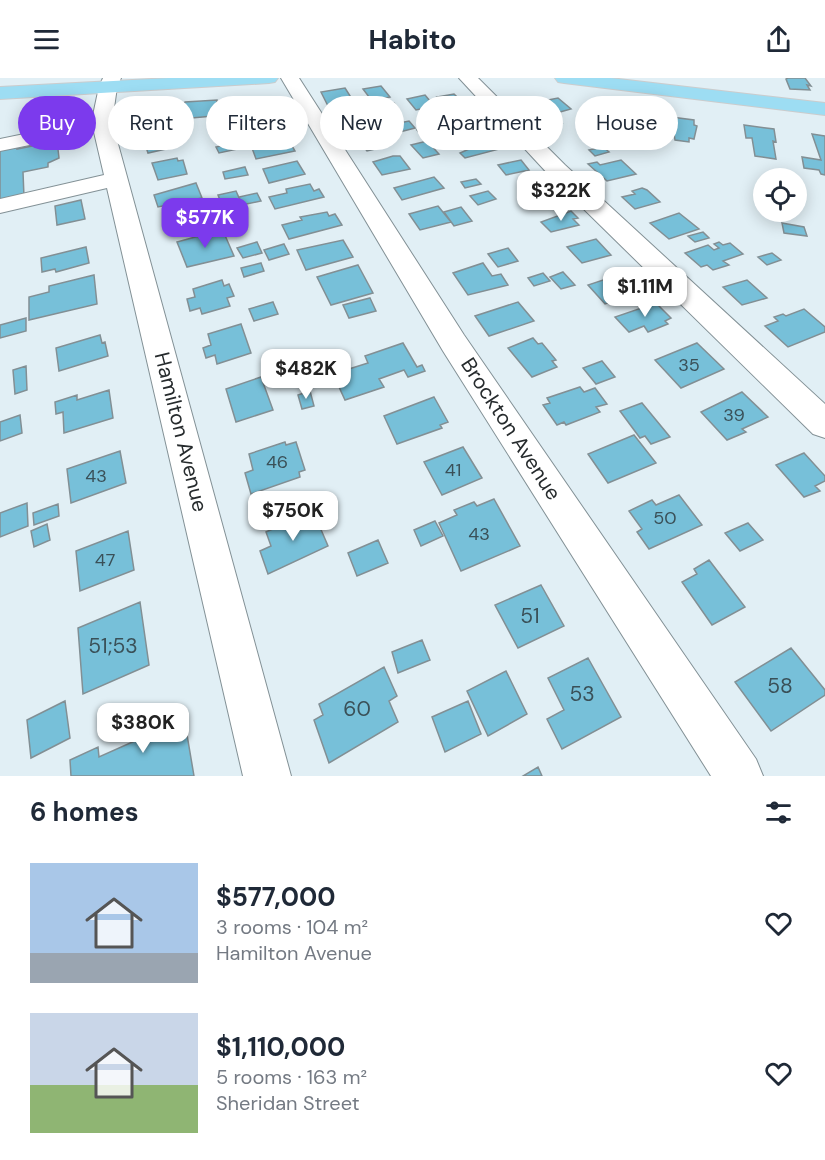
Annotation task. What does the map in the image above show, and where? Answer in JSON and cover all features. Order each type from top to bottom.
[{"type":"main road","points":[[0,93],[110,82],[269,78]]},
{"type":"main road","points":[[564,78],[639,82],[825,109]]},
{"type":"street","name":"Brockton Avenue","points":[[290,78],[333,151],[497,410],[739,776]]},
{"type":"street","points":[[468,78],[557,170],[825,424]]},
{"type":"street","name":"Hamilton Avenue","points":[[110,82],[102,124],[267,776]]},
{"type":"street","points":[[0,145],[102,124]]},
{"type":"street","points":[[0,206],[57,183],[117,179]]},
{"type":"building","points":[[805,78],[811,86],[807,85],[810,90],[790,89],[786,79]]},
{"type":"building","points":[[381,86],[389,96],[368,96],[363,89]]},
{"type":"building","points":[[345,88],[350,96],[323,96],[321,92]]},
{"type":"building","points":[[416,97],[416,110],[407,99]]},
{"type":"building","points":[[194,101],[206,101],[206,117],[194,118]]},
{"type":"building","points":[[563,102],[571,109],[563,111]]},
{"type":"building","points":[[678,118],[694,120],[694,125],[697,126],[694,139],[689,138],[689,142],[678,140]]},
{"type":"building","points":[[409,121],[415,128],[404,131],[404,122]]},
{"type":"building","points":[[744,125],[774,129],[776,159],[755,156],[752,138],[746,138]]},
{"type":"building","points":[[812,134],[825,136],[825,175],[819,170],[804,168],[802,157],[821,160]]},
{"type":"building","points":[[416,144],[416,150],[435,150],[439,154],[423,158],[411,145]]},
{"type":"building","points":[[17,146],[17,149],[58,150],[59,158],[48,163],[48,167],[23,172],[24,197],[0,202],[0,150]]},
{"type":"building","points":[[218,150],[233,150],[219,153]]},
{"type":"building","points":[[253,150],[295,151],[256,159]]},
{"type":"building","points":[[467,150],[496,150],[465,158],[460,153]]},
{"type":"building","points":[[589,150],[609,152],[595,156]]},
{"type":"building","points":[[400,156],[410,169],[382,175],[373,162]]},
{"type":"building","points":[[177,158],[178,161],[183,160],[187,174],[158,180],[152,163]]},
{"type":"building","points":[[521,160],[529,170],[506,175],[498,165]]},
{"type":"building","points":[[621,160],[636,174],[607,181],[588,164],[597,162],[600,165]]},
{"type":"building","points":[[297,161],[305,174],[269,183],[263,169]]},
{"type":"building","points":[[245,167],[248,175],[225,179],[223,172]]},
{"type":"building","points":[[434,177],[444,188],[402,200],[394,188]]},
{"type":"building","points":[[476,179],[481,184],[465,188],[461,182]]},
{"type":"building","points":[[196,183],[202,198],[158,207],[154,195]]},
{"type":"building","points":[[310,184],[314,191],[319,189],[324,197],[275,209],[269,197],[287,193],[286,189]]},
{"type":"building","points":[[538,184],[540,187],[545,185],[558,198],[535,204],[521,189]]},
{"type":"building","points":[[642,188],[660,202],[635,209],[622,197],[635,194],[632,191]]},
{"type":"building","points":[[236,191],[240,200],[222,205],[218,195]]},
{"type":"building","points":[[488,191],[496,199],[478,205],[470,196]]},
{"type":"building","points":[[257,193],[261,201],[242,205],[239,197]]},
{"type":"building","points":[[81,200],[85,219],[57,225],[55,206]]},
{"type":"building","points":[[438,206],[451,222],[420,230],[409,214]]},
{"type":"building","points":[[461,207],[472,221],[454,226],[444,212]]},
{"type":"building","points":[[203,210],[204,213],[214,211],[218,222],[173,235],[169,218]]},
{"type":"building","points":[[571,211],[578,218],[573,219],[579,225],[551,232],[541,222]]},
{"type":"building","points":[[327,212],[329,216],[335,214],[342,225],[289,239],[282,225],[302,220],[300,217]]},
{"type":"building","points":[[679,213],[699,229],[669,239],[650,223]]},
{"type":"building","points":[[782,223],[804,227],[807,236],[784,233]]},
{"type":"building","points":[[703,232],[709,238],[695,242],[688,236]]},
{"type":"building","points":[[210,233],[211,236],[224,233],[234,256],[187,267],[177,242]]},
{"type":"building","points":[[596,239],[611,255],[582,263],[567,247]]},
{"type":"building","points":[[343,240],[353,257],[306,270],[297,250]]},
{"type":"building","points":[[257,242],[262,253],[243,258],[237,248]]},
{"type":"building","points":[[719,242],[723,245],[730,243],[743,254],[723,261],[729,265],[713,270],[707,265],[701,267],[685,253],[708,245],[714,250],[719,248],[714,244]]},
{"type":"building","points":[[284,244],[289,254],[269,260],[264,250]]},
{"type":"building","points":[[86,247],[89,263],[56,272],[55,269],[42,272],[41,258]]},
{"type":"building","points":[[508,248],[518,261],[498,267],[488,254]]},
{"type":"building","points":[[772,253],[781,260],[767,265],[758,257]]},
{"type":"building","points":[[261,263],[264,271],[244,277],[241,268]]},
{"type":"building","points":[[483,263],[492,276],[501,274],[508,285],[468,295],[453,273]]},
{"type":"building","points":[[358,265],[373,293],[331,305],[317,277]]},
{"type":"building","points":[[563,272],[575,285],[561,289],[550,277]]},
{"type":"building","points":[[627,272],[645,291],[605,304],[588,285]]},
{"type":"building","points":[[543,273],[550,281],[534,286],[528,278]]},
{"type":"building","points":[[94,275],[97,304],[29,320],[29,297],[49,292],[49,286]]},
{"type":"building","points":[[222,280],[224,286],[229,284],[234,296],[227,298],[230,306],[202,314],[200,308],[190,311],[187,299],[195,297],[193,289]]},
{"type":"building","points":[[747,280],[767,298],[742,305],[723,287]]},
{"type":"building","points":[[370,298],[376,311],[349,318],[343,305]]},
{"type":"building","points":[[273,302],[278,314],[254,321],[249,309]]},
{"type":"building","points":[[518,302],[534,321],[489,336],[475,316]]},
{"type":"building","points":[[656,303],[671,318],[665,321],[668,324],[648,332],[644,326],[629,332],[615,317]]},
{"type":"building","points":[[804,309],[825,327],[825,332],[788,347],[765,326],[778,321],[774,317],[783,314],[786,316]]},
{"type":"building","points":[[26,318],[26,331],[0,338],[0,325]]},
{"type":"building","points":[[241,324],[251,353],[217,364],[215,355],[206,358],[203,348],[211,345],[208,334]]},
{"type":"building","points":[[100,335],[102,343],[105,342],[108,356],[59,371],[56,348]]},
{"type":"building","points":[[533,338],[538,344],[542,343],[556,360],[552,361],[557,367],[532,377],[508,348]]},
{"type":"building","points":[[403,343],[417,367],[422,365],[425,371],[408,377],[404,370],[379,379],[384,387],[345,400],[333,374],[368,363],[365,356]]},
{"type":"building","points":[[697,343],[724,369],[681,388],[655,360]]},
{"type":"building","points":[[602,361],[615,377],[596,384],[583,368]]},
{"type":"building","points":[[26,366],[27,390],[15,394],[13,370]]},
{"type":"building","points":[[261,377],[273,410],[236,422],[226,389]]},
{"type":"building","points":[[580,387],[584,392],[595,388],[607,404],[596,407],[600,412],[566,425],[564,422],[557,425],[543,405],[550,403],[547,398]]},
{"type":"building","points":[[109,390],[113,418],[64,433],[63,412],[56,414],[55,402],[77,395],[77,400]]},
{"type":"building","points":[[310,391],[314,406],[302,409],[298,395]]},
{"type":"building","points":[[742,392],[768,417],[742,429],[746,432],[727,440],[701,412]]},
{"type":"building","points":[[434,397],[448,422],[440,425],[442,428],[397,444],[384,416]]},
{"type":"building","points":[[642,403],[670,437],[651,444],[645,436],[640,438],[620,411]]},
{"type":"building","points":[[20,415],[22,433],[0,441],[0,422]]},
{"type":"building","points":[[634,435],[656,463],[608,483],[588,454]]},
{"type":"building","points":[[285,442],[286,445],[296,442],[305,470],[299,472],[300,477],[251,494],[245,473],[253,470],[249,454]]},
{"type":"building","points":[[463,447],[482,478],[442,495],[424,462]]},
{"type":"building","points":[[120,451],[126,483],[71,503],[67,469]]},
{"type":"building","points":[[804,453],[825,476],[825,481],[815,486],[820,491],[804,497],[776,465]]},
{"type":"building","points":[[679,495],[702,525],[649,549],[637,532],[642,529],[629,511],[652,500],[656,505]]},
{"type":"building","points":[[494,499],[520,546],[461,571],[439,523],[457,515],[454,510],[474,502],[477,506]]},
{"type":"building","points":[[27,503],[28,526],[0,537],[0,513]]},
{"type":"building","points":[[58,504],[59,516],[34,525],[33,513]]},
{"type":"building","points":[[313,511],[328,546],[268,574],[260,551],[271,546],[266,532]]},
{"type":"building","points":[[435,521],[443,536],[421,546],[414,530]]},
{"type":"building","points":[[748,523],[763,540],[740,551],[725,533]]},
{"type":"building","points":[[47,524],[50,540],[34,547],[31,531]]},
{"type":"building","points":[[128,531],[134,570],[80,591],[76,551]]},
{"type":"building","points":[[378,540],[388,563],[357,576],[348,553]]},
{"type":"building","points":[[709,560],[745,607],[712,625],[682,582],[697,574],[694,569]]},
{"type":"building","points":[[541,585],[564,626],[518,648],[495,605]]},
{"type":"building","points":[[140,602],[149,665],[83,694],[78,628]]},
{"type":"building","points":[[422,640],[430,660],[398,673],[392,652]]},
{"type":"building","points":[[791,648],[825,690],[825,695],[771,731],[735,682]]},
{"type":"building","points":[[588,658],[621,717],[562,749],[547,719],[564,710],[548,678]]},
{"type":"building","points":[[384,667],[397,696],[389,701],[398,722],[329,763],[314,720],[323,715],[319,704]]},
{"type":"building","points":[[506,671],[527,714],[488,736],[467,691]]},
{"type":"building","points":[[65,701],[70,738],[31,758],[27,720]]},
{"type":"building","points":[[468,701],[481,734],[445,752],[432,717]]},
{"type":"building","points":[[163,714],[165,726],[184,717],[194,776],[71,776],[70,760],[98,747],[99,757],[137,740],[135,727]]},
{"type":"building","points":[[538,767],[542,776],[523,776]]}]
